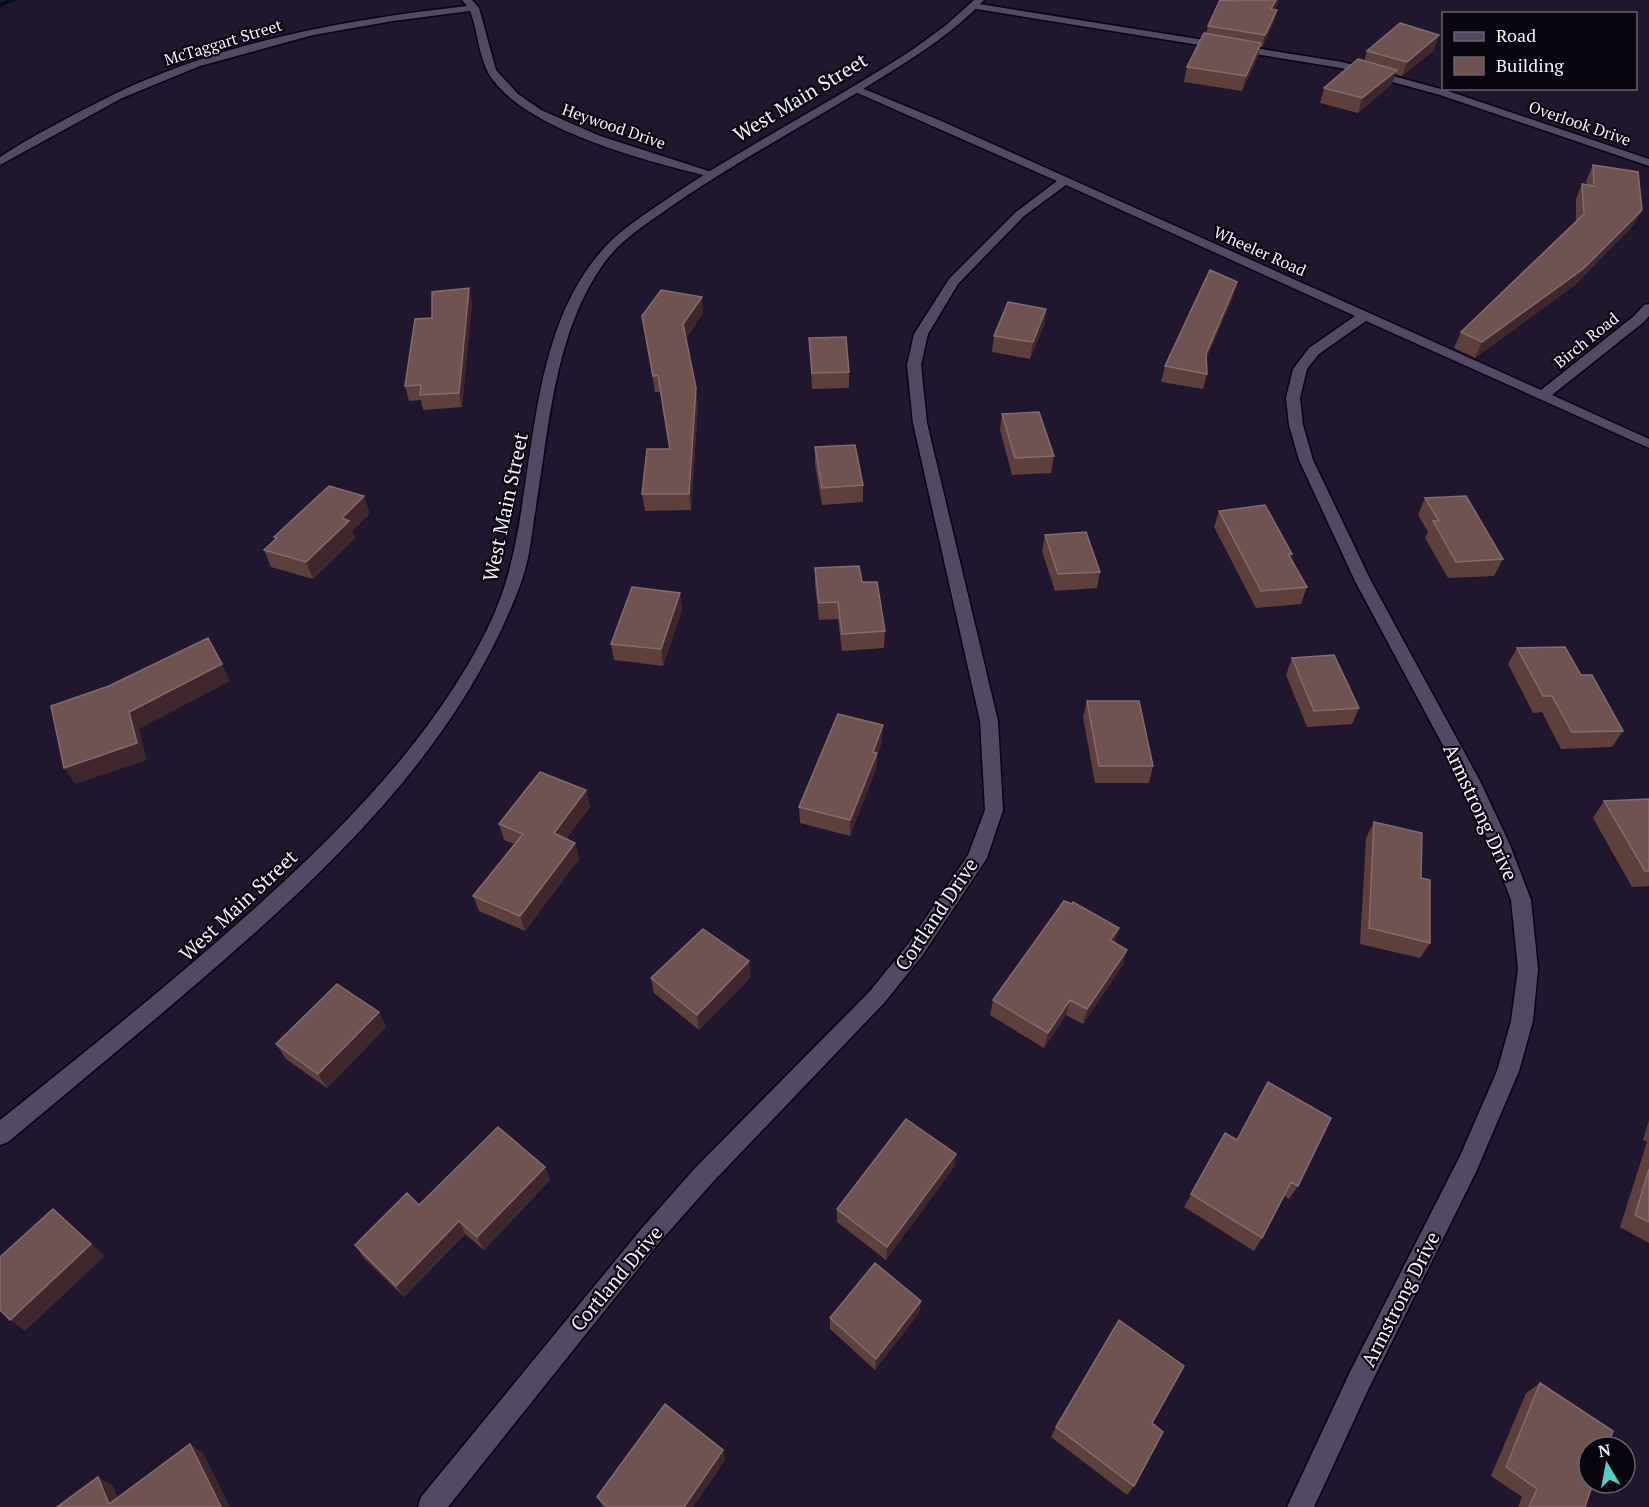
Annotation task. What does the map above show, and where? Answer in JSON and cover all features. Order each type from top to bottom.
[{"type":"street","name":"West Main Street","points":[[0,1134],[131,1027],[272,904],[381,795],[436,728],[492,636],[514,581],[554,369],[578,292],[599,260],[612,246],[712,174],[857,89],[923,46],[976,3]]},
{"type":"street","name":"Overlook Drive","points":[[976,3],[1342,65],[1444,93],[1649,163]]},
{"type":"street","name":"McTaggart Street","points":[[0,162],[52,131],[134,89],[211,60],[342,26],[470,4]]},
{"type":"street","name":"Heywood Drive","points":[[470,4],[481,27],[487,64],[504,87],[526,105],[568,128],[712,174]]},
{"type":"street","name":"Wheeler Road","points":[[857,89],[1366,315],[1649,444]]},
{"type":"street","name":"Cortland Drive","points":[[431,1507],[536,1375],[666,1218],[704,1175],[824,1053],[891,980],[915,950],[977,858],[994,810],[989,721],[920,423],[914,365],[921,334],[953,282],[1020,214],[1064,181]]},
{"type":"street","name":"Birch Road","points":[[1543,396],[1639,319],[1649,308]]},
{"type":"street","name":"Armstrong Drive","points":[[1300,1507],[1359,1381],[1468,1164],[1503,1081],[1522,1021],[1528,969],[1521,900],[1500,845],[1471,781],[1363,581],[1306,460],[1296,425],[1293,398],[1300,369],[1314,351],[1366,315]]},
{"type":"building","points":[[1220,0],[1276,0],[1271,9],[1277,10],[1265,35],[1208,26]]},
{"type":"building","points":[[1400,23],[1439,35],[1407,62],[1367,51]]},
{"type":"building","points":[[1204,33],[1261,43],[1246,76],[1187,67]]},
{"type":"building","points":[[1358,59],[1397,70],[1362,98],[1324,88]]},
{"type":"building","points":[[1593,165],[1638,172],[1642,210],[1583,269],[1482,342],[1461,332],[1584,214],[1582,184],[1594,186]]},
{"type":"building","points":[[1210,270],[1237,282],[1206,354],[1207,374],[1165,366]]},
{"type":"building","points":[[469,288],[459,393],[420,395],[421,385],[405,386],[415,319],[432,318],[432,292]]},
{"type":"building","points":[[661,290],[702,297],[683,324],[696,388],[689,494],[642,494],[647,449],[670,449],[658,375],[653,376],[642,316]]},
{"type":"building","points":[[1008,302],[1046,309],[1033,342],[994,336]]},
{"type":"building","points":[[846,337],[849,372],[812,373],[809,338]]},
{"type":"building","points":[[1039,412],[1054,456],[1015,458],[1002,414]]},
{"type":"building","points":[[855,445],[863,485],[822,488],[815,447]]},
{"type":"building","points":[[329,486],[364,496],[342,518],[349,521],[306,562],[264,550],[277,538],[274,537]]},
{"type":"building","points":[[1466,496],[1503,559],[1456,562],[1433,521],[1439,521],[1425,498]]},
{"type":"building","points":[[1265,505],[1292,554],[1288,554],[1307,587],[1261,591],[1219,511]]},
{"type":"building","points":[[1086,532],[1100,572],[1058,574],[1045,535]]},
{"type":"building","points":[[859,566],[862,582],[877,582],[885,631],[842,634],[838,602],[819,603],[815,568]]},
{"type":"building","points":[[632,587],[680,593],[661,649],[611,644]]},
{"type":"building","points":[[208,638],[222,664],[129,712],[137,743],[64,768],[51,706],[109,686]]},
{"type":"building","points":[[1565,647],[1581,675],[1592,675],[1623,731],[1572,732],[1552,696],[1543,696],[1517,648]]},
{"type":"building","points":[[1334,655],[1359,708],[1314,711],[1292,658]]},
{"type":"building","points":[[1087,701],[1139,701],[1153,766],[1099,766]]},
{"type":"building","points":[[838,714],[883,725],[873,752],[877,753],[850,820],[799,807]]},
{"type":"building","points":[[540,772],[586,790],[554,833],[575,843],[520,916],[473,896],[523,834],[499,824]]},
{"type":"building","points":[[1649,799],[1649,871],[1645,871],[1604,801]]},
{"type":"building","points":[[1374,822],[1422,833],[1421,878],[1430,880],[1430,943],[1369,928]]},
{"type":"building","points":[[1064,901],[1072,904],[1073,902],[1119,928],[1110,940],[1127,950],[1087,1009],[1070,1000],[1048,1033],[993,1000]]},
{"type":"building","points":[[703,929],[749,961],[697,1015],[651,978]]},
{"type":"building","points":[[337,984],[379,1012],[318,1074],[276,1044]]},
{"type":"building","points":[[1268,1082],[1331,1118],[1298,1186],[1291,1182],[1262,1238],[1191,1194],[1225,1133],[1237,1140]]},
{"type":"building","points":[[906,1119],[956,1154],[887,1247],[837,1209]]},
{"type":"building","points":[[498,1127],[545,1167],[477,1237],[459,1221],[396,1286],[355,1245],[407,1193],[419,1205]]},
{"type":"building","points":[[1649,1169],[1649,1222],[1635,1215]]},
{"type":"building","points":[[53,1209],[91,1244],[10,1320],[0,1310],[0,1257]]},
{"type":"building","points":[[875,1263],[921,1301],[876,1359],[830,1318]]},
{"type":"building","points":[[1119,1320],[1184,1366],[1152,1423],[1163,1432],[1134,1486],[1056,1427]]},
{"type":"building","points":[[1540,1383],[1613,1431],[1612,1435],[1577,1435],[1577,1495],[1589,1495],[1585,1507],[1529,1507],[1537,1489],[1506,1467]]},
{"type":"building","points":[[665,1404],[723,1450],[684,1507],[608,1507],[597,1497]]},
{"type":"building","points":[[190,1444],[221,1507],[57,1507],[98,1477],[109,1504]]},
{"type":"waterway","points":[[0,5],[14,0]]}]
